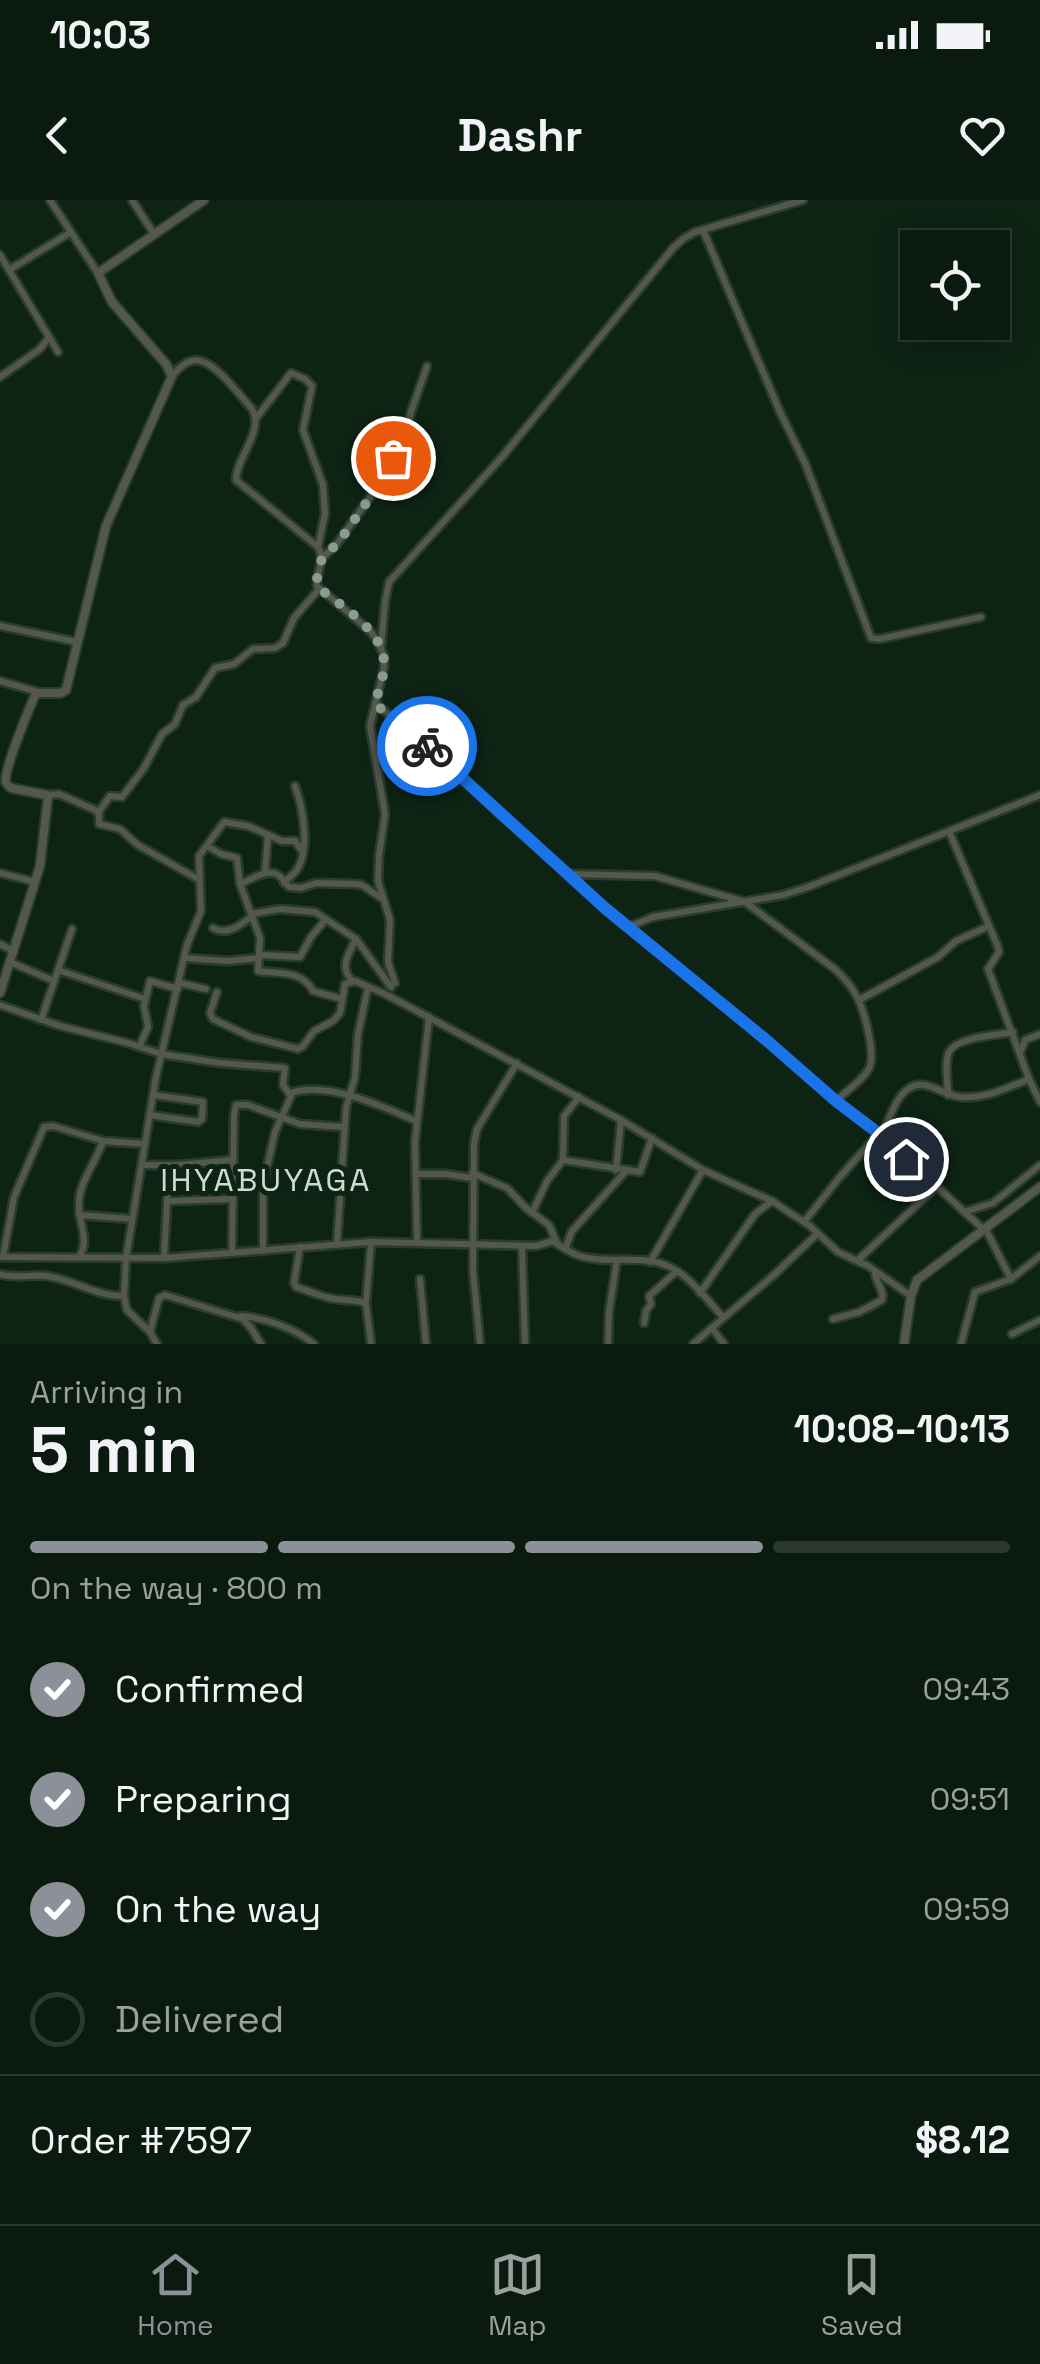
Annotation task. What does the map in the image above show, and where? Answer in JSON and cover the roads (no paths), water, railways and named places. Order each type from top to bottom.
[{"type":"street","points":[[50,200],[112,302],[172,376]]},
{"type":"street","points":[[132,200],[154,234]]},
{"type":"street","points":[[99,275],[204,200]]},
{"type":"street","points":[[213,928],[224,931],[269,910],[308,910],[356,940],[393,985],[388,962],[390,920],[378,876],[385,814],[370,726],[384,668],[382,624],[390,582],[502,457],[673,248],[703,230],[803,200]]},
{"type":"street","points":[[703,230],[805,463],[871,638],[880,640],[981,617]]},
{"type":"street","points":[[9,270],[71,232]]},
{"type":"street","points":[[0,254],[58,352]]},
{"type":"street","points":[[0,377],[40,349],[50,337]]},
{"type":"street","points":[[0,681],[38,692],[66,690],[106,526],[172,376],[180,367],[194,360],[208,362],[257,417]]},
{"type":"street","points":[[381,650],[370,631],[319,588],[317,577],[322,558],[336,545],[378,486],[404,440],[427,366]]},
{"type":"street","points":[[318,547],[325,514],[323,485],[303,430],[312,386],[292,373],[257,417],[235,475],[236,480],[318,547],[322,558]]},
{"type":"street","points":[[198,879],[133,842],[120,829],[98,824],[98,813],[110,796],[122,798],[126,794],[157,740],[175,724],[183,705],[196,697],[215,668],[234,664],[254,649],[275,648],[283,642],[292,620],[319,588]]},
{"type":"street","points":[[0,626],[77,642]]},
{"type":"street","points":[[38,692],[3,784],[71,798],[98,813]]},
{"type":"street","points":[[375,704],[456,771],[628,927],[881,1134],[984,1228],[1011,1279]]},
{"type":"street","points":[[284,883],[298,869],[302,850],[304,828],[295,786]]},
{"type":"street","points":[[628,927],[653,918],[808,887],[1040,795]]},
{"type":"street","points":[[0,994],[44,844],[48,796]]},
{"type":"street","points":[[127,1310],[126,1258],[153,1095],[190,933],[201,910],[199,856],[224,822],[295,841],[302,850]]},
{"type":"street","points":[[948,831],[999,952],[988,969],[1040,1102]]},
{"type":"street","points":[[265,873],[268,835]]},
{"type":"street","points":[[207,846],[237,856],[240,884],[260,938],[260,972],[298,976],[307,980],[313,991],[342,999]]},
{"type":"street","points":[[0,873],[34,882]]},
{"type":"street","points":[[240,884],[265,873],[279,875],[289,887],[311,883],[356,884],[382,898]]},
{"type":"street","points":[[293,874],[298,876],[297,888]]},
{"type":"street","points":[[568,874],[656,876],[744,902],[836,970],[859,1000],[871,1060],[866,1072],[836,1101]]},
{"type":"street","points":[[184,958],[227,961],[260,956],[300,957],[326,919]]},
{"type":"street","points":[[859,1000],[938,958],[956,941],[989,926]]},
{"type":"street","points":[[41,1020],[72,930]]},
{"type":"street","points":[[356,940],[344,964],[352,981],[580,1097],[703,1170],[772,1201],[838,1252],[858,1260],[910,1296]]},
{"type":"street","points":[[0,944],[14,951]]},
{"type":"street","points":[[10,962],[54,981]]},
{"type":"street","points":[[58,970],[145,999]]},
{"type":"street","points":[[139,1047],[148,1023],[144,1008],[150,980],[206,989]]},
{"type":"street","points":[[217,992],[210,1013],[213,1019],[251,1036],[296,1049],[336,1017],[342,1007],[345,984],[352,981]]},
{"type":"street","points":[[337,1244],[344,1127],[368,988]]},
{"type":"street","points":[[0,1004],[41,1020],[161,1054],[284,1067],[283,1084],[291,1093]]},
{"type":"street","points":[[418,1242],[416,1121],[429,1017]]},
{"type":"street","points":[[948,1095],[948,1059],[953,1048],[969,1039],[1012,1032]]},
{"type":"street","points":[[1019,1054],[1025,1040],[1040,1034]]},
{"type":"street","points":[[480,1344],[472,1246],[474,1144],[478,1129],[516,1064]]},
{"type":"street","points":[[804,1222],[838,1178],[881,1134],[908,1087],[924,1085],[948,1095],[983,1096],[1029,1079]]},
{"type":"street","points":[[291,1093],[315,1090],[349,1095],[416,1121]]},
{"type":"street","points":[[263,1251],[263,1185],[275,1132],[291,1093]]},
{"type":"street","points":[[150,1115],[198,1122],[202,1119],[203,1102],[153,1095]]},
{"type":"street","points":[[532,1213],[563,1160],[564,1116],[580,1097]]},
{"type":"street","points":[[232,1253],[236,1104],[314,1126],[344,1127]]},
{"type":"street","points":[[616,1170],[621,1120]]},
{"type":"street","points":[[145,1144],[104,1141],[53,1126],[42,1130],[14,1198],[2,1257],[164,1258],[371,1242],[538,1246],[550,1240],[577,1255],[650,1262],[677,1271],[723,1317]]},
{"type":"street","points":[[563,1160],[616,1170],[642,1170],[652,1138]]},
{"type":"street","points":[[79,1257],[85,1246],[80,1196],[104,1141]]},
{"type":"street","points":[[142,1166],[233,1160]]},
{"type":"street","points":[[164,1258],[169,1166]]},
{"type":"street","points":[[964,1212],[993,1204],[1040,1166]]},
{"type":"street","points":[[565,1248],[572,1231],[626,1170]]},
{"type":"street","points":[[650,1262],[703,1170]]},
{"type":"street","points":[[416,1174],[472,1176],[508,1188],[549,1225],[556,1243]]},
{"type":"street","points":[[234,1183],[263,1185]]},
{"type":"street","points":[[858,1260],[936,1187]]},
{"type":"street","points":[[904,1344],[910,1296],[920,1276],[1040,1187]]},
{"type":"street","points":[[167,1200],[234,1198]]},
{"type":"street","points":[[700,1293],[755,1214],[772,1201]]},
{"type":"street","points":[[80,1215],[132,1219]]},
{"type":"street","points":[[693,1344],[817,1234]]},
{"type":"street","points":[[371,1242],[366,1303],[371,1344]]},
{"type":"street","points":[[522,1246],[525,1344]]},
{"type":"street","points":[[300,1247],[296,1287],[332,1299],[366,1303]]},
{"type":"street","points":[[961,1344],[974,1294],[1011,1279],[1040,1256]]},
{"type":"street","points":[[608,1344],[617,1260]]},
{"type":"street","points":[[644,1323],[651,1303],[649,1296],[677,1271]]},
{"type":"street","points":[[834,1319],[882,1300],[875,1271]]},
{"type":"street","points":[[0,1274],[50,1276],[108,1295],[124,1296]]},
{"type":"street","points":[[420,1279],[426,1344]]},
{"type":"street","points":[[108,1295],[150,1332],[157,1344]]},
{"type":"street","points":[[150,1332],[158,1300],[163,1295],[236,1316],[264,1319],[314,1344]]},
{"type":"street","points":[[236,1316],[248,1324],[260,1344]]},
{"type":"street","points":[[1012,1334],[1040,1320]]},
{"type":"street","points":[[712,1328],[724,1344]]},
{"type":"district","name":"IHYABUYAGA","points":[[266,1180]]}]
